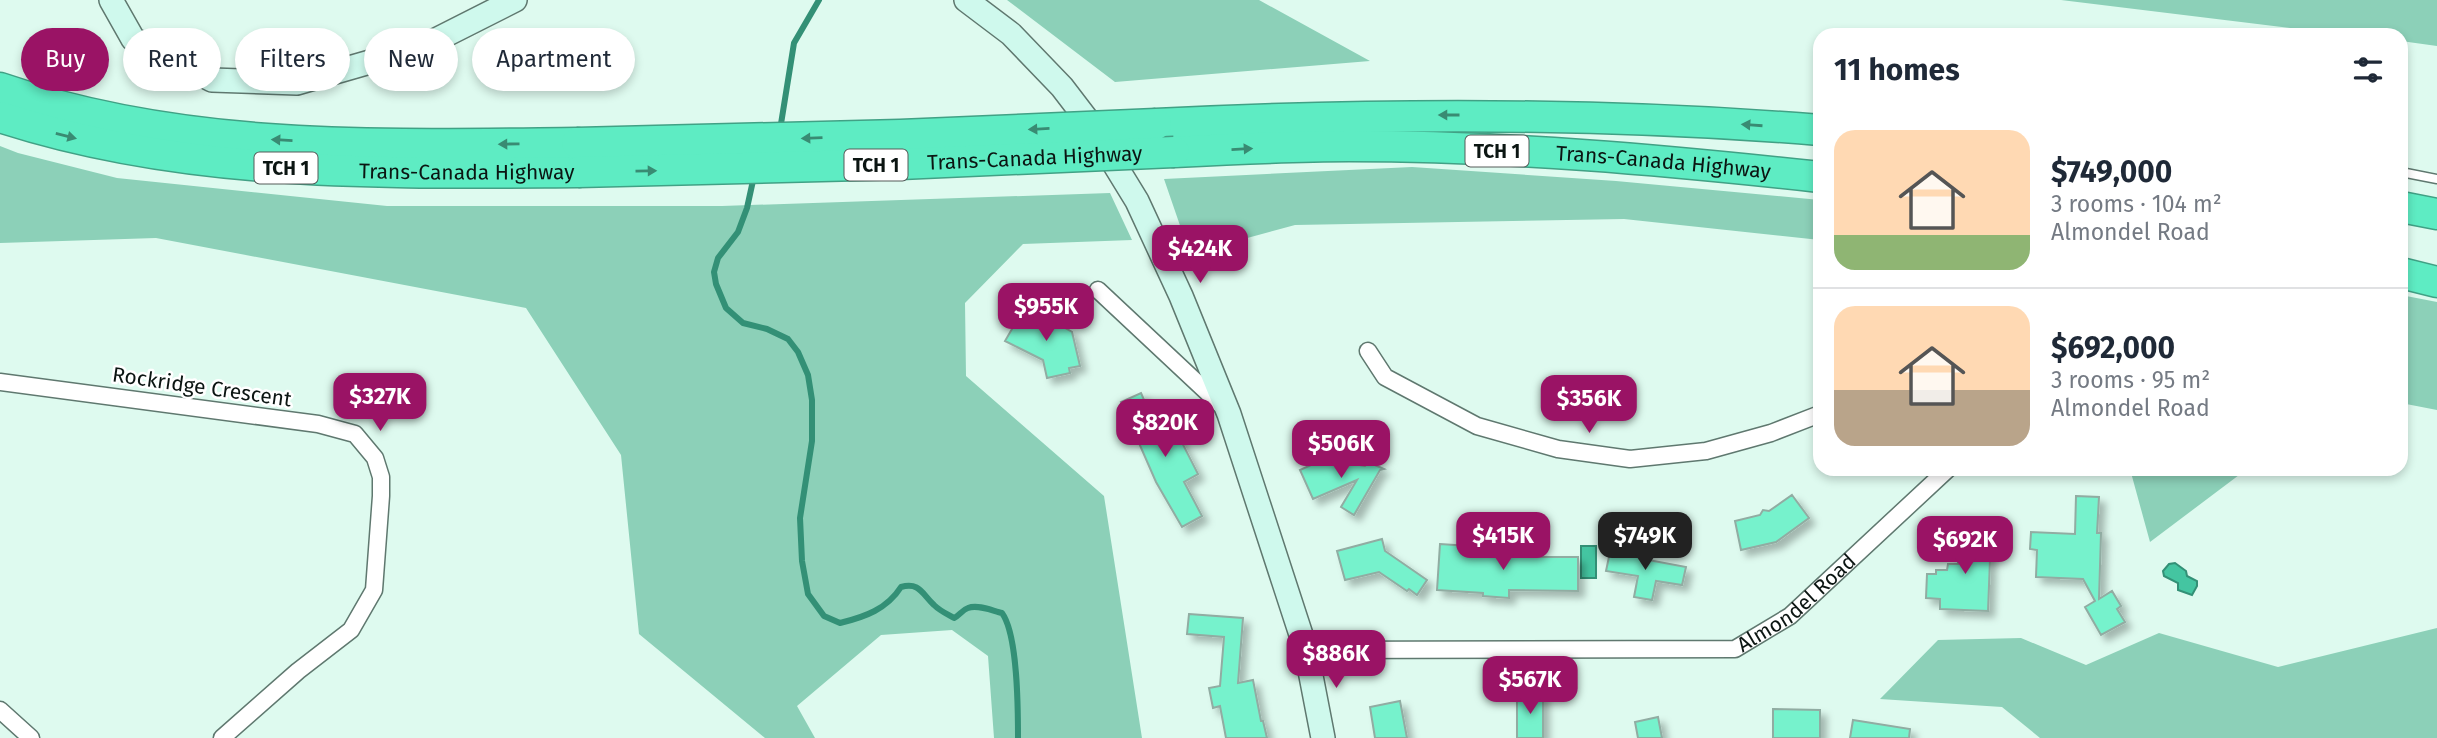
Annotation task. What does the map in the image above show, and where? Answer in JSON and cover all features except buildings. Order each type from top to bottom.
[{"type":"highway","name":"Trans-Canada Highway","points":[[0,88],[122,120],[229,137],[403,145],[578,158],[901,164],[1336,146],[1434,148],[1675,163],[1813,176]]},
{"type":"highway","name":"Trans-Canada Highway","points":[[0,117],[116,148],[227,164],[403,173],[887,136],[1348,116],[1517,115],[1678,120],[1813,130]]},
{"type":"highway","points":[[2408,208],[2437,214]]},
{"type":"highway","points":[[2408,275],[2437,282]]},
{"type":"street","points":[[111,0],[133,40],[212,80],[297,83],[422,47],[516,0]]},
{"type":"street","points":[[966,0],[1012,34],[1038,59],[1082,113],[1137,201],[1230,414],[1306,650],[1323,738]]},
{"type":"street","points":[[1098,290],[1230,414]]},
{"type":"street","points":[[1368,351],[1385,377],[1477,426],[1570,451],[1630,459],[1706,451],[1771,433],[1813,417]]},
{"type":"street","name":"Rockridge Crescent","points":[[0,382],[318,424],[355,434],[375,458],[381,477],[374,590],[363,611],[351,630],[298,671],[222,738]]},
{"type":"street","name":"Almondel Road","points":[[1306,650],[1735,649],[1790,616],[1940,476]]},
{"type":"street","points":[[0,710],[31,738]]},
{"type":"lane","points":[[2408,173],[2437,179]]},
{"type":"shaded area","points":[[1007,0],[1259,0],[1370,61],[1115,82]]},
{"type":"shaded area","points":[[2061,0],[2437,0],[2437,46],[2408,42],[2408,28],[2291,28]]},
{"type":"shaded area","points":[[0,146],[117,178],[387,206],[722,206],[1110,193],[1132,240],[1023,244],[965,303],[966,376],[1104,496],[1142,738],[994,738],[988,656],[952,630],[881,635],[797,706],[815,738],[765,738],[639,634],[621,455],[526,308],[156,238],[0,243]]},
{"type":"shaded area","points":[[1412,167],[1616,181],[1813,199],[1813,239],[1624,219],[1295,225],[1218,246],[1185,240],[1164,179]]},
{"type":"shaded area","points":[[2408,296],[2437,302],[2437,410],[2408,404]]},
{"type":"shaded area","points":[[2132,476],[2238,476],[2150,542]]},
{"type":"shaded area","points":[[1581,546],[1596,546],[1596,578],[1581,578]]},
{"type":"shaded area","points":[[2175,563],[2186,571],[2187,576],[2197,581],[2192,595],[2178,590],[2178,583],[2164,576],[2163,571],[2169,564]]},
{"type":"shaded area","points":[[2437,628],[2437,738],[2040,738],[2002,707],[1880,699],[1938,640],[2021,638],[2086,665],[2159,633],[2278,667]]},
{"type":"waterway","points":[[780,130],[794,43],[819,0]]},
{"type":"waterway","points":[[754,176],[738,232],[718,258],[714,272],[726,308],[743,323],[767,329],[788,339],[798,352],[808,375],[812,400],[812,441],[800,518],[802,561],[808,594],[824,616],[840,623],[875,611],[889,601],[901,587],[907,586],[920,590],[936,607],[954,618],[972,607],[1002,613],[1014,655],[1018,738]]}]
